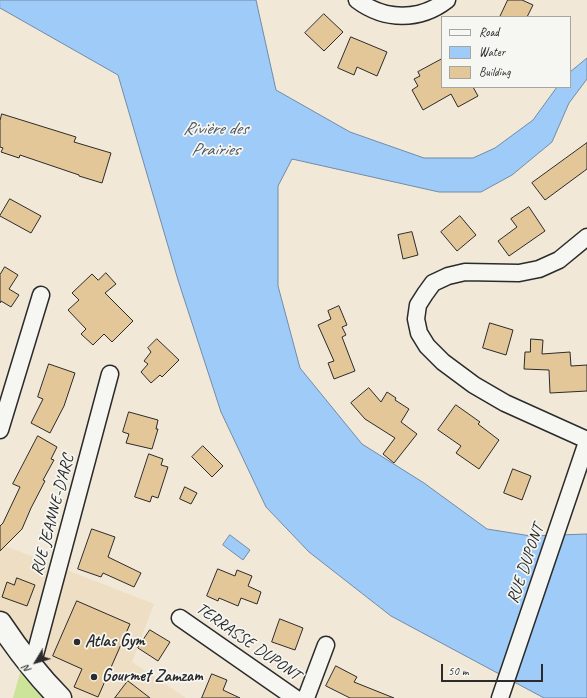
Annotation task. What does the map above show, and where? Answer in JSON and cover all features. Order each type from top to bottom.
[{"type":"street","points":[[357,0],[365,6],[386,14],[415,15],[437,8],[448,0]]},
{"type":"street","points":[[587,237],[559,260],[539,269],[519,273],[465,272],[448,276],[433,283],[418,305],[416,319],[419,333],[427,346],[455,372],[505,403],[587,441]]},
{"type":"street","points":[[0,430],[40,296]]},
{"type":"street","name":"RUE JEANNE-D'ARC","points":[[32,666],[110,374]]},
{"type":"street","name":"RUE DUPONT","points":[[500,698],[587,441]]},
{"type":"street","name":"TERRASSE DUPONT","points":[[180,618],[295,698]]},
{"type":"street","points":[[0,623],[12,641],[60,698]]},
{"type":"street","points":[[306,698],[326,645]]},
{"type":"shaded area","points":[[0,544],[154,604],[132,662],[186,698],[60,698],[0,623]]},
{"type":"green space","points":[[20,673],[45,698],[13,698]]},
{"type":"water","name":"Rivière des Prairies","points":[[0,0],[256,0],[276,90],[350,132],[424,158],[473,158],[495,148],[533,120],[556,88],[571,88],[571,71],[587,58],[587,79],[569,103],[552,142],[512,175],[481,192],[439,192],[292,159],[278,186],[278,286],[300,368],[362,444],[424,483],[487,529],[531,536],[587,534],[587,698],[544,698],[391,616],[309,552],[266,507],[221,412],[178,280],[118,75],[0,8]]},
{"type":"water","points":[[230,535],[250,550],[243,560],[223,545]]},
{"type":"building","points":[[508,0],[522,0],[533,5],[528,16],[500,16]]},
{"type":"building","points":[[324,14],[343,32],[324,51],[305,33]]},
{"type":"building","points":[[351,37],[387,52],[377,76],[357,67],[354,75],[338,68]]},
{"type":"building","points":[[441,60],[441,88],[474,88],[478,96],[458,107],[451,94],[423,110],[412,90],[418,86],[414,79],[420,76],[418,72]]},
{"type":"building","points":[[2,114],[76,137],[74,142],[111,153],[102,183],[20,155],[19,158],[1,152],[3,148],[0,147],[0,121]]},
{"type":"building","points":[[587,143],[587,169],[545,200],[532,183]]},
{"type":"building","points":[[10,199],[41,216],[31,233],[0,216]]},
{"type":"building","points":[[529,207],[545,231],[509,256],[498,241],[517,227],[511,219]]},
{"type":"building","points":[[460,216],[476,235],[457,251],[441,232]]},
{"type":"building","points":[[412,232],[418,255],[403,259],[398,235]]},
{"type":"building","points":[[5,267],[18,275],[9,289],[19,295],[11,307],[1,301],[0,303],[0,275]]},
{"type":"building","points":[[106,273],[116,284],[105,293],[133,321],[112,342],[104,334],[93,345],[81,334],[86,329],[68,310],[79,300],[72,293],[92,274],[98,280]]},
{"type":"building","points":[[339,306],[347,325],[342,327],[346,335],[342,337],[355,371],[334,379],[328,363],[334,361],[318,325],[331,319],[328,311]]},
{"type":"building","points":[[490,323],[513,330],[506,355],[483,348]]},
{"type":"building","points":[[157,339],[179,360],[162,377],[160,375],[151,383],[141,372],[148,364],[144,361],[151,352],[148,348]]},
{"type":"building","points":[[531,339],[543,340],[542,354],[570,352],[571,366],[587,365],[587,391],[550,393],[549,370],[524,369],[525,352],[530,352]]},
{"type":"building","points":[[49,364],[75,373],[64,406],[50,433],[31,423],[43,399],[38,397]]},
{"type":"building","points":[[369,388],[381,402],[387,392],[396,398],[395,400],[409,409],[401,422],[417,434],[394,463],[383,454],[395,438],[365,419],[351,403]]},
{"type":"building","points":[[456,405],[480,422],[478,424],[499,440],[479,469],[456,453],[461,446],[438,430]]},
{"type":"building","points":[[129,412],[158,420],[156,429],[158,429],[152,449],[126,443],[129,434],[123,432]]},
{"type":"building","points":[[38,436],[57,447],[51,459],[54,460],[43,480],[45,481],[22,529],[0,551],[0,526],[3,523],[20,487],[13,484]]},
{"type":"building","points":[[203,446],[223,466],[212,477],[192,457]]},
{"type":"building","points":[[149,454],[163,459],[161,465],[168,467],[158,498],[152,496],[150,502],[135,497]]},
{"type":"building","points":[[513,469],[531,476],[522,500],[504,493]]},
{"type":"building","points":[[185,487],[197,493],[191,504],[180,499]]},
{"type":"building","points":[[92,529],[115,537],[108,557],[141,573],[134,587],[103,573],[101,577],[78,569]]},
{"type":"building","points":[[218,569],[235,576],[237,570],[252,576],[248,586],[261,592],[257,604],[241,598],[238,606],[219,598],[218,601],[207,596]]},
{"type":"building","points":[[17,578],[35,585],[27,606],[2,597],[7,582],[14,585]]},
{"type":"building","points":[[77,601],[130,624],[98,697],[74,687],[82,669],[53,656]]},
{"type":"building","points":[[280,619],[303,628],[295,650],[272,642]]},
{"type":"building","points":[[150,630],[170,642],[158,661],[138,648]]},
{"type":"building","points":[[336,666],[357,677],[354,682],[394,698],[350,698],[326,686]]},
{"type":"building","points":[[212,674],[227,680],[223,690],[240,698],[202,698]]},
{"type":"building","points":[[128,681],[150,698],[115,698]]},
{"type":"place","name":"Atlas Gym","points":[[77,642]]},
{"type":"place","name":"Gourmet Zamzam","points":[[94,677]]}]
